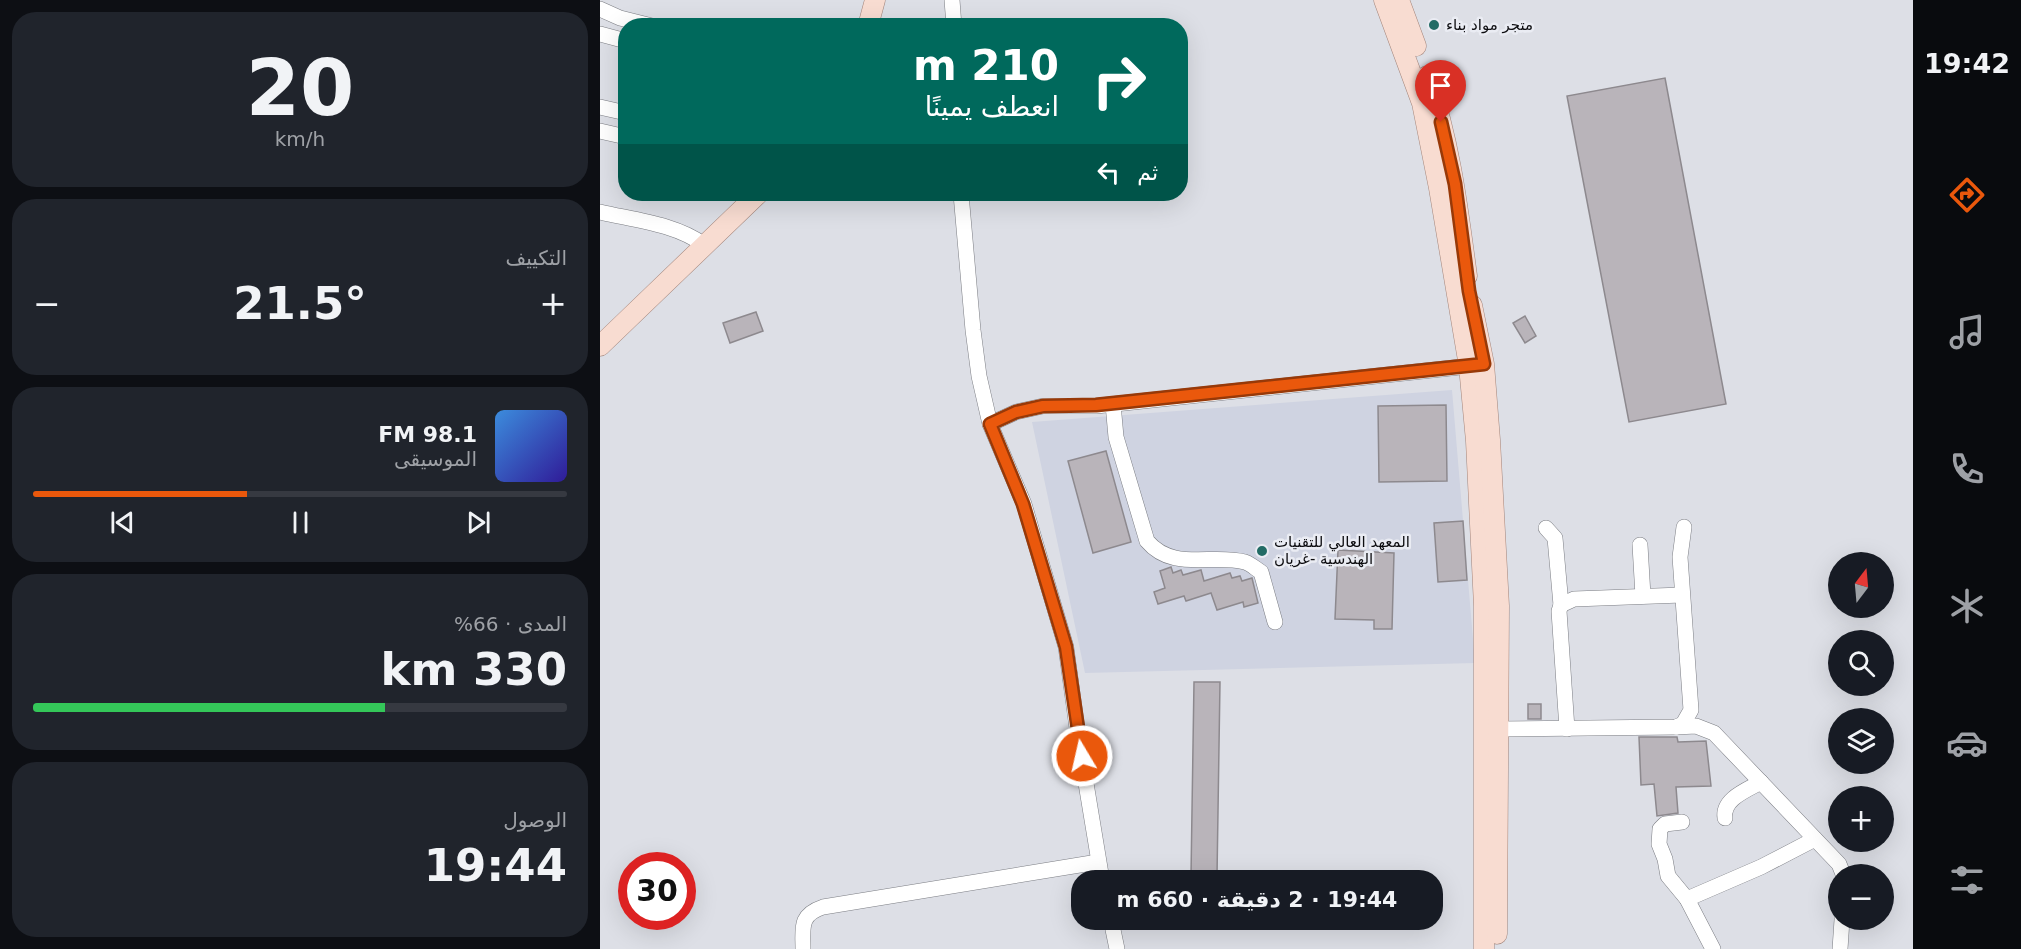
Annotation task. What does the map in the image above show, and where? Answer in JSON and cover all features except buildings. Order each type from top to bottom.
[{"type":"main road","points":[[857,18],[862,0]]},
{"type":"main road","points":[[870,18],[875,0]]},
{"type":"main road","points":[[1384,0],[1429,102]]},
{"type":"main road","points":[[1399,0],[1429,102],[1476,365],[1476,441],[1491,702],[1484,949]]},
{"type":"main road","points":[[600,329],[743,201]]},
{"type":"main road","points":[[600,346],[699,242]]},
{"type":"main road","points":[[1491,702],[1499,729],[1497,949]]},
{"type":"street","points":[[952,0],[953,18]]},
{"type":"street","points":[[600,9],[620,18]]},
{"type":"street","points":[[600,34],[618,39]]},
{"type":"street","points":[[600,107],[618,111]]},
{"type":"street","points":[[600,131],[618,135]]},
{"type":"street","points":[[962,201],[979,376],[990,424],[1023,504],[1066,647],[1100,870]]},
{"type":"street","points":[[600,212],[651,223],[699,242]]},
{"type":"street","points":[[990,424],[1016,412],[1043,406],[1113,404],[1476,365]]},
{"type":"street","points":[[1113,404],[1116,436],[1147,541],[1160,554],[1171,558],[1247,562],[1255,567],[1261,572],[1275,622]]},
{"type":"street","points":[[1676,727],[1687,720],[1690,710],[1680,557],[1684,527]]},
{"type":"street","points":[[1546,528],[1555,538],[1567,729]]},
{"type":"street","points":[[1640,545],[1643,596]]},
{"type":"street","points":[[1561,605],[1574,599],[1682,595]]},
{"type":"street","points":[[1690,703],[1714,733],[1839,864]]},
{"type":"street","points":[[1499,729],[1696,726],[1714,733]]},
{"type":"street","points":[[1725,818],[1725,811],[1730,800],[1761,782]]},
{"type":"street","points":[[1682,822],[1665,824],[1660,829],[1659,844],[1668,876],[1687,898],[1713,949]]},
{"type":"street","points":[[1687,898],[1751,872],[1815,840]]},
{"type":"street","points":[[803,949],[803,922],[812,911],[823,907],[1098,862]]},
{"type":"street","points":[[1113,930],[1117,949]]},
{"type":"street","points":[[1840,949],[1841,930]]},
{"type":"shaded area","name":"المعهد العالي للتقنيات الهندسية -غريان","points":[[1452,390],[1475,663],[1085,673],[1032,422]]},
{"type":"place","name":"متجر مواد بناء","points":[[1434,25]]},
{"type":"place","name":"المعهد العالي للتقنيات الهندسية -غريان","points":[[1262,551]]},
{"type":"route","points":[[1082,756],[1066,647],[1023,504],[990,424],[1016,412],[1043,406],[1096,405],[1484,364],[1469,291],[1455,184],[1441,122]]}]
